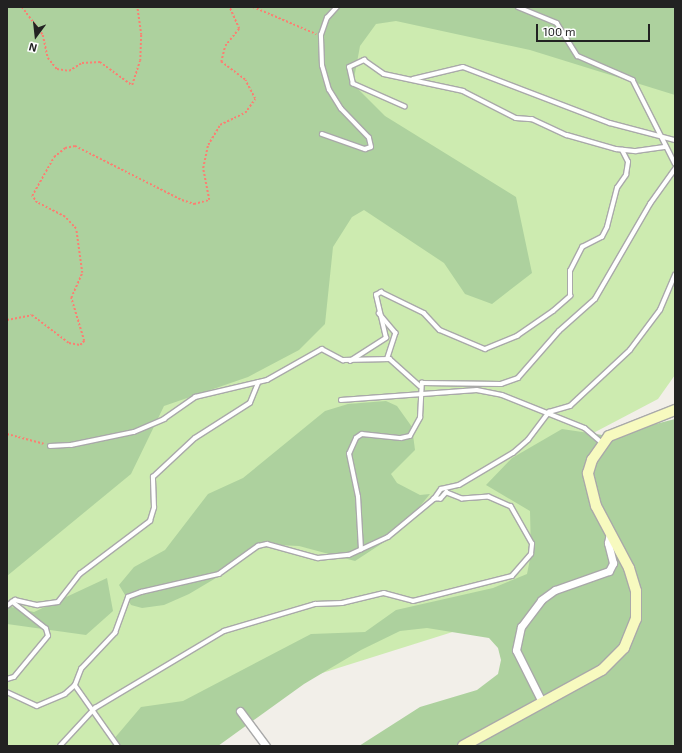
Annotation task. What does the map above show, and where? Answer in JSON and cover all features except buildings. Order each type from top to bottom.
[{"type":"street","points":[[462,746],[602,670],[614,660],[630,636],[637,612],[636,591],[629,568],[596,506],[588,473],[602,443],[622,428],[675,410]]},
{"type":"street","points":[[542,702],[516,650],[521,627],[541,600],[555,590],[609,571],[613,563],[608,543],[610,533]]},
{"type":"street","points":[[240,711],[266,746]]},
{"type":"lane","points":[[322,134],[365,150],[370,147],[369,138],[341,109],[330,90],[322,66],[321,35],[327,18],[336,7]]},
{"type":"lane","points":[[518,7],[557,23],[568,46],[583,59],[633,80],[660,137],[675,163]]},
{"type":"lane","points":[[405,107],[353,84],[349,67],[364,60],[384,74],[463,91],[516,118],[532,119],[576,138],[622,150],[666,147]]},
{"type":"lane","points":[[410,80],[463,67],[610,123],[675,140]]},
{"type":"lane","points":[[350,361],[386,338],[376,295],[381,292],[424,313],[440,330],[485,349],[527,330],[570,296],[570,271],[582,247],[602,237],[616,199],[617,188],[626,175],[628,162],[622,150]]},
{"type":"lane","points":[[420,386],[452,381],[501,384],[518,378],[559,331],[595,299],[650,204],[675,169]]},
{"type":"lane","points":[[7,692],[37,706],[56,700],[75,685],[81,670],[115,633],[128,597],[219,574],[258,546],[267,544],[318,558],[331,558],[360,550],[388,537],[434,499],[513,453],[528,440],[547,414],[570,406],[642,338],[675,275]]},
{"type":"lane","points":[[379,313],[396,334],[388,358]]},
{"type":"lane","points":[[50,446],[71,445],[134,432],[164,419],[195,397],[258,383],[322,349],[350,361],[388,358],[420,386],[420,418],[410,436],[401,438],[362,434],[351,446],[350,466],[358,497],[360,550]]},
{"type":"lane","points":[[7,606],[12,602],[37,605],[58,602],[80,574],[150,521],[154,508],[153,478],[195,438],[250,403],[258,383]]},
{"type":"lane","points":[[341,400],[477,390],[502,395],[547,414],[586,428],[602,443]]},
{"type":"lane","points":[[60,746],[92,711],[214,636],[259,618],[315,604],[342,603],[384,593],[413,601],[512,576],[531,554],[532,544],[511,507],[489,497],[462,499],[439,490],[434,499]]},
{"type":"lane","points":[[7,679],[14,677],[48,636],[46,629],[12,602]]},
{"type":"lane","points":[[75,685],[118,746]]},
{"type":"path","points":[[22,7],[43,35],[48,58],[57,69],[68,70],[82,63],[100,62],[132,85],[140,61],[141,35],[137,7]]},
{"type":"path","points":[[7,320],[32,316],[69,343],[80,346],[84,341],[70,298],[82,273],[76,230],[65,217],[37,203],[32,196],[54,157],[65,148],[75,146],[182,200],[194,204],[209,200],[203,168],[208,145],[220,125],[246,113],[255,99],[245,80],[221,62],[225,46],[239,29],[230,7]]},
{"type":"path","points":[[253,7],[321,35]]},
{"type":"path","points":[[7,434],[50,446]]},
{"type":"green space","points":[[7,7],[675,7],[675,95],[530,50],[396,21],[376,24],[360,46],[353,84],[385,116],[516,197],[532,273],[492,304],[465,294],[444,263],[364,210],[352,217],[333,247],[325,324],[299,350],[248,377],[164,406],[131,474],[7,576]]},
{"type":"green space","points":[[557,7],[675,70],[675,375],[658,399],[580,440],[566,574],[478,624],[300,680],[166,746],[7,746],[7,548],[308,11]]},
{"type":"green space","points":[[386,401],[397,406],[412,427],[415,450],[391,474],[397,483],[420,495],[430,494],[398,533],[355,561],[299,546],[277,545],[249,551],[221,575],[189,594],[164,605],[142,608],[131,605],[119,585],[134,567],[165,550],[208,494],[243,478],[325,411],[348,404]]},
{"type":"green space","points":[[675,419],[675,746],[359,746],[420,707],[477,690],[498,674],[501,660],[498,648],[489,638],[427,628],[400,631],[361,650],[304,684],[218,746],[114,746],[113,740],[141,707],[183,701],[311,634],[365,632],[396,610],[493,588],[527,574],[531,554],[530,511],[486,485],[512,458],[562,429],[609,436]]},
{"type":"green space","points":[[107,578],[113,611],[86,635],[7,624],[7,606],[34,612]]}]
